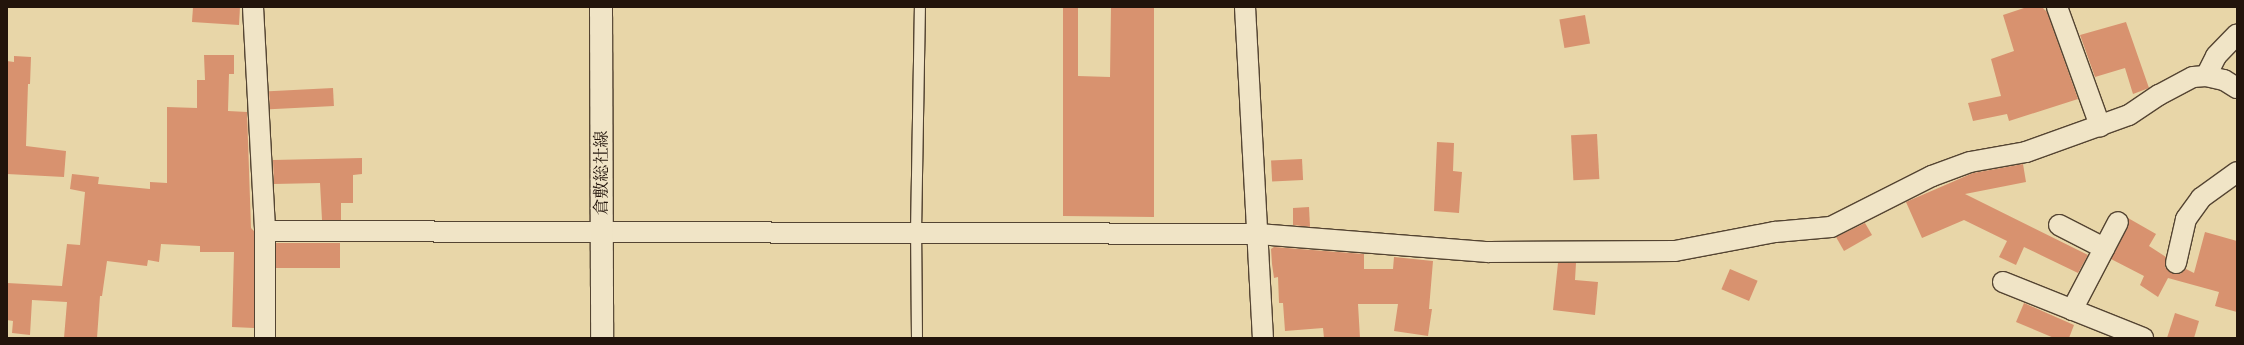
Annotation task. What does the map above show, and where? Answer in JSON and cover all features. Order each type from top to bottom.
[{"type":"main road","name":"倉敷総社線","points":[[601,7],[603,232],[602,338]]},
{"type":"street","points":[[253,7],[266,231],[265,338]]},
{"type":"street","points":[[1246,7],[1263,338]]},
{"type":"street","points":[[2057,7],[2100,126]]},
{"type":"street","points":[[2206,76],[2216,56],[2237,34]]},
{"type":"street","points":[[266,231],[1258,234],[1488,252],[1675,251],[1775,232],[1831,227],[1932,176],[1970,162],[2026,152],[2129,115],[2160,95],[2193,78],[2206,76],[2224,80],[2237,88]]},
{"type":"street","points":[[2176,263],[2186,219],[2201,198],[2237,172]]},
{"type":"street","points":[[2072,310],[2118,222]]},
{"type":"street","points":[[2059,225],[2104,248]]},
{"type":"street","points":[[2003,282],[2143,338]]},
{"type":"lane","points":[[917,338],[916,233],[920,7]]},
{"type":"building","points":[[193,7],[240,7],[239,25],[192,22]]},
{"type":"building","points":[[1063,7],[1078,7],[1078,76],[1110,77],[1111,7],[1154,7],[1154,217],[1063,216]]},
{"type":"building","points":[[2027,7],[2042,7],[2047,12],[2078,99],[2009,121],[2007,114],[1973,121],[1968,103],[2001,96],[1991,59],[2014,51],[2003,15]]},
{"type":"building","points":[[1585,15],[1590,44],[1564,48],[1559,20]]},
{"type":"building","points":[[2126,22],[2149,88],[2133,94],[2125,68],[2095,77],[2080,35]]},
{"type":"building","points":[[204,55],[234,55],[234,74],[229,74],[228,111],[247,112],[251,228],[254,231],[254,328],[232,327],[234,252],[200,252],[200,246],[161,244],[159,262],[148,260],[147,266],[107,261],[102,296],[100,296],[97,338],[64,338],[67,302],[32,300],[30,335],[12,333],[13,321],[7,320],[7,283],[62,286],[67,244],[80,245],[85,192],[70,189],[72,174],[99,177],[98,184],[150,189],[150,182],[167,183],[167,107],[197,108],[197,80],[205,80]]},
{"type":"building","points":[[14,56],[31,57],[30,84],[28,84],[26,146],[66,151],[64,177],[7,174],[7,61],[14,62]]},
{"type":"building","points":[[333,88],[334,106],[270,109],[269,91]]},
{"type":"building","points":[[1597,134],[1599,179],[1573,180],[1571,135]]},
{"type":"building","points":[[1437,142],[1454,143],[1453,171],[1462,172],[1459,213],[1434,211]]},
{"type":"building","points":[[362,158],[362,174],[353,175],[353,203],[341,203],[341,220],[322,220],[320,183],[274,184],[273,160]]},
{"type":"building","points":[[1302,159],[1303,180],[1272,182],[1271,161]]},
{"type":"building","points":[[2023,164],[2026,182],[1965,194],[2088,255],[2078,273],[2024,247],[2016,265],[1999,257],[2007,241],[1964,220],[1922,238],[1906,202],[1973,173]]},
{"type":"building","points":[[1309,207],[1310,227],[1293,225],[1293,208]]},
{"type":"building","points":[[2128,218],[2156,234],[2149,246],[2166,257],[2165,267],[2174,274],[2180,274],[2186,269],[2194,273],[2205,232],[2237,241],[2237,312],[2215,306],[2219,292],[2168,278],[2158,297],[2140,285],[2144,276],[2111,259],[2128,227]]},
{"type":"building","points":[[1865,223],[1872,235],[1844,251],[1836,237]]},
{"type":"building","points":[[276,243],[340,243],[340,268],[276,268]]},
{"type":"building","points":[[1274,247],[1364,254],[1364,269],[1393,269],[1394,257],[1433,261],[1429,309],[1432,309],[1428,336],[1394,331],[1398,304],[1358,304],[1360,338],[1324,338],[1323,328],[1285,331],[1283,303],[1279,303],[1278,277],[1274,278],[1272,264],[1271,249]]},
{"type":"building","points":[[1558,263],[1576,263],[1575,280],[1598,282],[1595,315],[1553,310]]},
{"type":"building","points":[[1730,269],[1758,281],[1749,301],[1721,289]]},
{"type":"building","points":[[2024,303],[2074,325],[2069,338],[2054,338],[2016,322]]},
{"type":"building","points":[[2175,313],[2199,321],[2194,338],[2167,338]]}]
